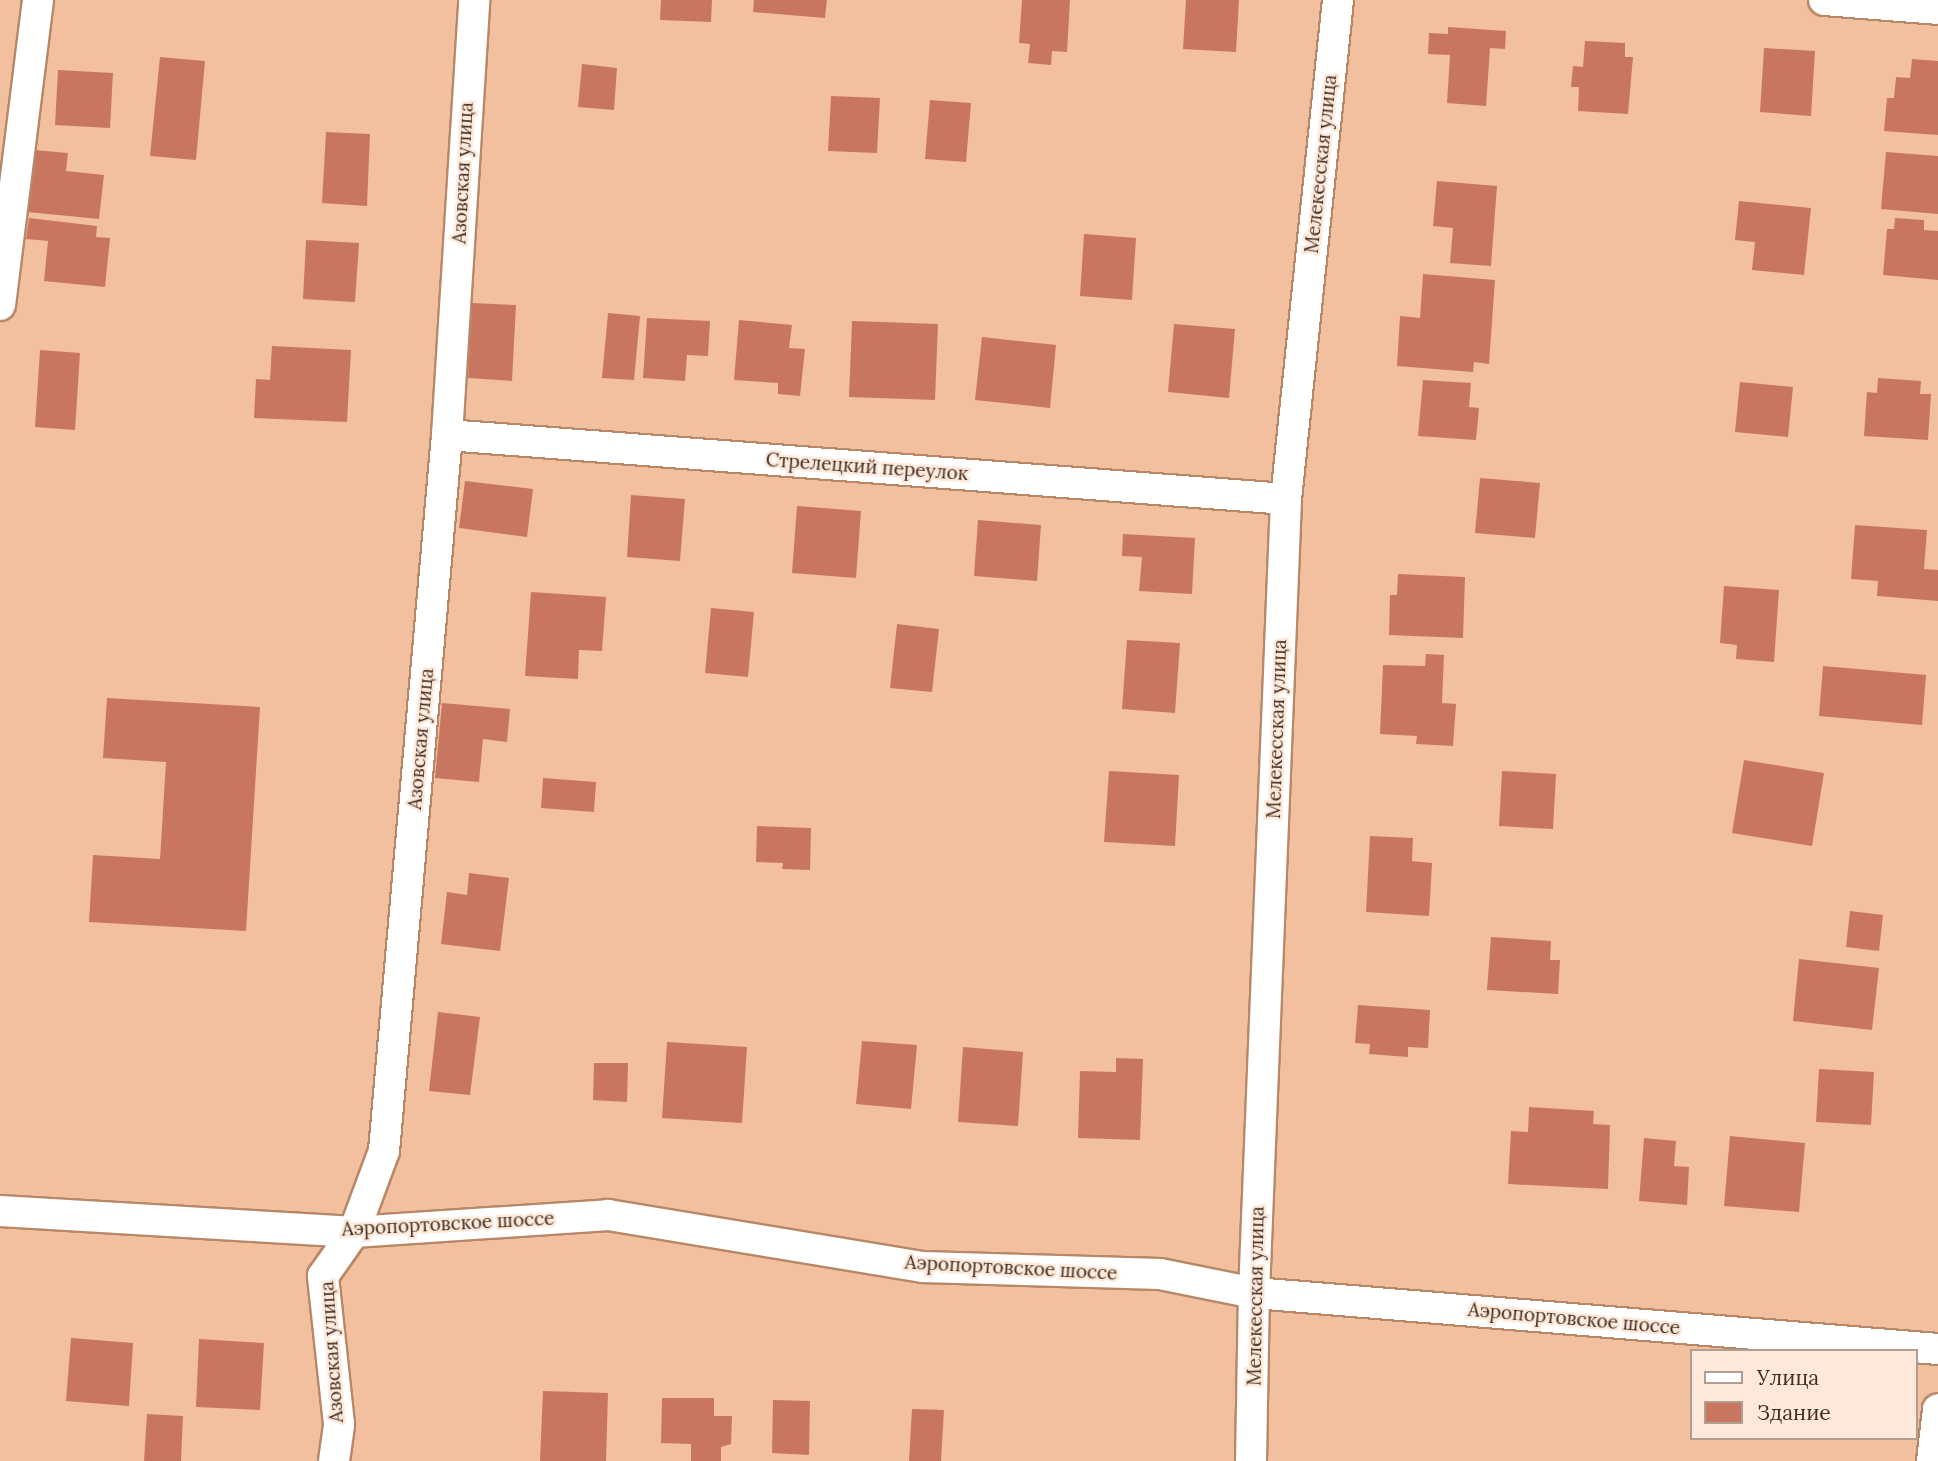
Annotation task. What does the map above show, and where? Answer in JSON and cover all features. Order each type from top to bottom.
[{"type":"street","points":[[0,305],[38,0]]},
{"type":"street","name":"Азовская улица","points":[[334,1461],[339,1424],[323,1276],[354,1232],[384,1151],[447,435],[474,0]]},
{"type":"street","name":"Мелекесская улица","points":[[1251,1461],[1254,1293],[1286,499],[1338,0]]},
{"type":"street","points":[[1824,0],[1938,9]]},
{"type":"street","name":"Стрелецкий переулок","points":[[447,435],[1286,499]]},
{"type":"street","name":"Аэропортовское шоссе","points":[[0,1211],[354,1232],[608,1215],[923,1267],[1160,1274],[1254,1293],[1938,1349]]},
{"type":"street","points":[[1932,1461],[1938,1409]]},
{"type":"building","points":[[661,0],[712,0],[711,22],[660,20]]},
{"type":"building","points":[[754,0],[827,0],[825,18],[753,12]]},
{"type":"building","points":[[1022,0],[1070,0],[1067,52],[1052,51],[1051,65],[1028,63],[1030,44],[1019,43]]},
{"type":"building","points":[[1186,0],[1239,0],[1236,52],[1183,49]]},
{"type":"building","points":[[1448,27],[1506,31],[1505,49],[1490,48],[1486,106],[1447,103],[1450,55],[1428,54],[1429,33],[1448,34]]},
{"type":"building","points":[[1585,41],[1625,43],[1625,57],[1633,57],[1628,114],[1578,111],[1579,87],[1571,87],[1573,66],[1583,67]]},
{"type":"building","points":[[1764,48],[1815,51],[1811,116],[1760,112]]},
{"type":"building","points":[[160,57],[205,61],[196,160],[150,156]]},
{"type":"building","points":[[1912,59],[1938,61],[1938,135],[1884,131],[1887,98],[1894,98],[1896,77],[1910,78]]},
{"type":"building","points":[[582,64],[617,68],[614,110],[578,107]]},
{"type":"building","points":[[58,70],[113,73],[110,128],[55,125]]},
{"type":"building","points":[[831,96],[880,98],[877,153],[828,151]]},
{"type":"building","points":[[930,100],[971,103],[966,162],[925,159]]},
{"type":"building","points":[[326,132],[370,134],[367,206],[322,203]]},
{"type":"building","points":[[24,149],[68,153],[66,171],[104,175],[99,219],[17,211]]},
{"type":"building","points":[[1886,152],[1938,156],[1938,214],[1881,209]]},
{"type":"building","points":[[1437,181],[1497,186],[1491,266],[1450,263],[1453,228],[1433,226]]},
{"type":"building","points":[[1739,201],[1811,208],[1804,275],[1752,270],[1755,242],[1735,240]]},
{"type":"building","points":[[29,218],[97,226],[96,237],[110,238],[105,287],[44,281],[48,241],[26,239]]},
{"type":"building","points":[[1895,218],[1924,220],[1924,230],[1938,231],[1938,280],[1883,275],[1887,229],[1894,229]]},
{"type":"building","points":[[1084,234],[1136,238],[1132,300],[1080,296]]},
{"type":"building","points":[[306,240],[359,243],[355,302],[303,299]]},
{"type":"building","points":[[1423,274],[1495,280],[1489,364],[1474,362],[1473,372],[1397,366],[1400,316],[1420,318]]},
{"type":"building","points":[[472,303],[516,305],[512,381],[468,378]]},
{"type":"building","points":[[608,313],[640,316],[634,380],[602,378]]},
{"type":"building","points":[[647,318],[710,321],[708,356],[687,355],[685,381],[643,378]]},
{"type":"building","points":[[739,320],[792,325],[789,348],[805,349],[800,396],[778,394],[778,383],[734,380]]},
{"type":"building","points":[[852,321],[938,324],[935,400],[849,397]]},
{"type":"building","points":[[1174,324],[1235,329],[1229,398],[1168,392]]},
{"type":"building","points":[[982,337],[1056,345],[1050,408],[975,400]]},
{"type":"building","points":[[272,346],[351,350],[347,422],[254,418],[256,379],[270,380]]},
{"type":"building","points":[[40,350],[80,353],[75,430],[35,427]]},
{"type":"building","points":[[1878,378],[1921,381],[1920,394],[1931,394],[1928,440],[1864,436],[1867,392],[1877,393]]},
{"type":"building","points":[[1423,380],[1471,383],[1469,407],[1479,408],[1476,440],[1418,436]]},
{"type":"building","points":[[1740,382],[1793,387],[1788,437],[1735,432]]},
{"type":"building","points":[[1480,478],[1540,483],[1535,538],[1475,533]]},
{"type":"building","points":[[465,481],[533,489],[527,537],[459,528]]},
{"type":"building","points":[[631,495],[685,499],[680,561],[627,557]]},
{"type":"building","points":[[797,506],[861,511],[856,578],[792,573]]},
{"type":"building","points":[[978,520],[1041,525],[1037,581],[974,576]]},
{"type":"building","points":[[1855,525],[1927,530],[1924,569],[1938,570],[1938,601],[1877,596],[1878,581],[1851,579]]},
{"type":"building","points":[[1123,534],[1195,538],[1192,594],[1139,591],[1142,557],[1122,556]]},
{"type":"building","points":[[1398,574],[1465,577],[1463,638],[1389,635],[1390,595],[1397,595]]},
{"type":"building","points":[[1724,586],[1779,590],[1774,662],[1736,659],[1737,645],[1720,643]]},
{"type":"building","points":[[531,592],[606,597],[602,651],[579,650],[578,679],[525,676]]},
{"type":"building","points":[[711,608],[754,612],[748,677],[705,673]]},
{"type":"building","points":[[897,624],[939,629],[932,692],[890,688]]},
{"type":"building","points":[[1127,640],[1180,643],[1175,713],[1122,709]]},
{"type":"building","points":[[1426,654],[1444,655],[1442,703],[1456,704],[1453,746],[1416,744],[1417,736],[1380,734],[1383,665],[1425,666]]},
{"type":"building","points":[[1823,666],[1926,675],[1922,725],[1819,716]]},
{"type":"building","points":[[107,698],[260,707],[246,931],[89,922],[93,855],[160,859],[166,762],[103,758]]},
{"type":"building","points":[[442,703],[510,709],[507,742],[483,739],[479,782],[435,778]]},
{"type":"building","points":[[1744,760],[1824,773],[1812,846],[1732,833]]},
{"type":"building","points":[[1109,771],[1179,775],[1175,846],[1104,842]]},
{"type":"building","points":[[1502,771],[1556,774],[1553,829],[1499,826]]},
{"type":"building","points":[[543,778],[596,782],[594,812],[541,808]]},
{"type":"building","points":[[757,826],[811,828],[810,870],[782,869],[783,863],[756,862]]},
{"type":"building","points":[[1370,836],[1413,838],[1412,861],[1432,863],[1429,916],[1366,912]]},
{"type":"building","points":[[469,873],[509,878],[500,951],[441,944],[447,892],[467,895]]},
{"type":"building","points":[[1850,911],[1883,915],[1879,951],[1846,947]]},
{"type":"building","points":[[1491,937],[1551,941],[1550,960],[1560,960],[1558,994],[1487,990]]},
{"type":"building","points":[[1799,959],[1879,968],[1872,1030],[1793,1021]]},
{"type":"building","points":[[1358,1005],[1430,1010],[1428,1048],[1408,1047],[1408,1057],[1369,1054],[1370,1044],[1355,1043]]},
{"type":"building","points":[[438,1012],[480,1017],[470,1095],[429,1091]]},
{"type":"building","points":[[862,1041],[917,1045],[911,1109],[856,1104]]},
{"type":"building","points":[[667,1042],[747,1047],[742,1123],[662,1118]]},
{"type":"building","points":[[963,1047],[1023,1052],[1018,1126],[958,1122]]},
{"type":"building","points":[[1116,1058],[1143,1059],[1140,1140],[1078,1138],[1080,1071],[1116,1072]]},
{"type":"building","points":[[594,1063],[628,1063],[627,1102],[593,1100]]},
{"type":"building","points":[[1819,1069],[1874,1072],[1871,1125],[1816,1122]]},
{"type":"building","points":[[1529,1107],[1594,1111],[1593,1124],[1610,1125],[1608,1189],[1508,1184],[1511,1131],[1528,1132]]},
{"type":"building","points":[[1730,1136],[1805,1143],[1799,1212],[1724,1206]]},
{"type":"building","points":[[1644,1138],[1676,1141],[1674,1166],[1689,1167],[1687,1205],[1639,1201]]},
{"type":"building","points":[[71,1338],[133,1343],[129,1406],[66,1401]]},
{"type":"building","points":[[199,1339],[264,1343],[260,1410],[196,1407]]},
{"type":"building","points":[[543,1391],[608,1393],[606,1461],[540,1461]]},
{"type":"building","points":[[662,1398],[714,1398],[714,1416],[732,1416],[731,1444],[721,1447],[721,1461],[691,1461],[691,1444],[661,1443]]},
{"type":"building","points":[[773,1400],[810,1401],[809,1455],[772,1453]]},
{"type":"building","points":[[912,1409],[944,1410],[941,1461],[909,1461]]},
{"type":"building","points":[[147,1414],[183,1416],[181,1461],[144,1461]]}]
